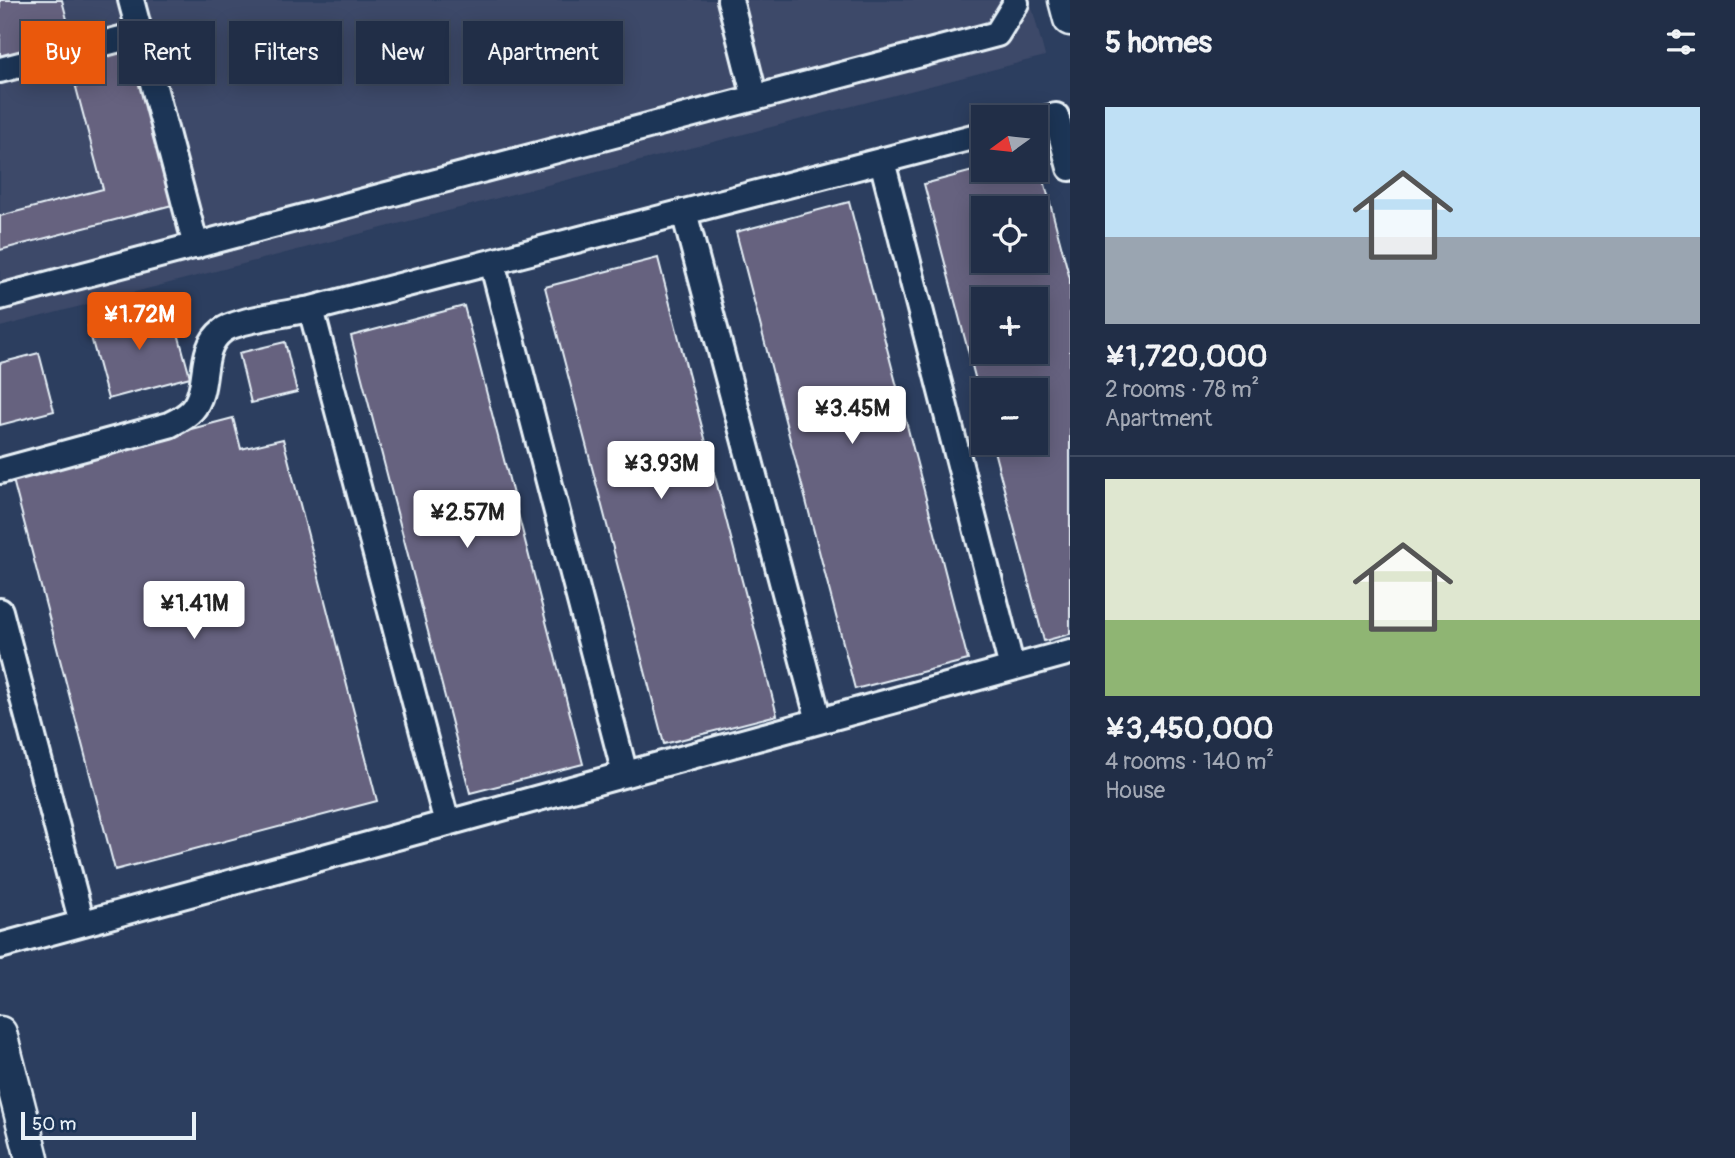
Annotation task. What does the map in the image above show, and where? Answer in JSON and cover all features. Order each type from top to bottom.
[{"type":"main road","points":[[1065,0],[1070,19]]},
{"type":"main road","points":[[0,1033],[32,1158]]},
{"type":"lane","points":[[131,0],[137,21]]},
{"type":"lane","points":[[730,0],[755,98]]},
{"type":"lane","points":[[0,298],[997,34],[1016,3],[1015,0]]},
{"type":"lane","points":[[0,70],[119,39]]},
{"type":"lane","points":[[153,84],[196,246]]},
{"type":"lane","points":[[1048,118],[1056,116],[1070,168]]},
{"type":"lane","points":[[0,471],[169,425],[189,413],[197,401],[209,349],[222,331],[234,324],[311,309],[971,138]]},
{"type":"lane","points":[[882,161],[1012,668]]},
{"type":"lane","points":[[684,212],[819,721]]},
{"type":"lane","points":[[492,262],[625,774]]},
{"type":"lane","points":[[311,309],[447,823]]},
{"type":"lane","points":[[0,611],[82,923]]},
{"type":"lane","points":[[0,946],[1070,652]]},
{"type":"shaded area","points":[[0,0],[1030,0],[1045,56],[0,327]]},
{"type":"building","points":[[0,0],[62,0],[67,21],[21,21],[21,52],[0,58]]},
{"type":"building","points":[[119,48],[119,84],[144,84],[176,204],[0,250],[0,216],[103,189],[75,84],[105,84],[105,52]]},
{"type":"building","points":[[971,171],[971,182],[1044,182],[1070,279],[1070,634],[1044,641],[995,455],[1048,455],[1048,378],[975,378],[972,364],[1048,364],[1048,287],[971,287],[971,362],[924,184]]},
{"type":"building","points":[[849,202],[968,660],[855,689],[736,232]]},
{"type":"building","points":[[658,258],[777,715],[664,744],[545,287]]},
{"type":"building","points":[[170,304],[190,377],[108,399],[88,326]]},
{"type":"building","points":[[464,306],[583,764],[470,793],[351,336]]},
{"type":"building","points":[[285,342],[297,392],[251,403],[239,353]]},
{"type":"building","points":[[39,353],[54,411],[0,425],[0,363]]},
{"type":"building","points":[[233,418],[241,449],[283,439],[377,801],[115,870],[12,476]]}]
